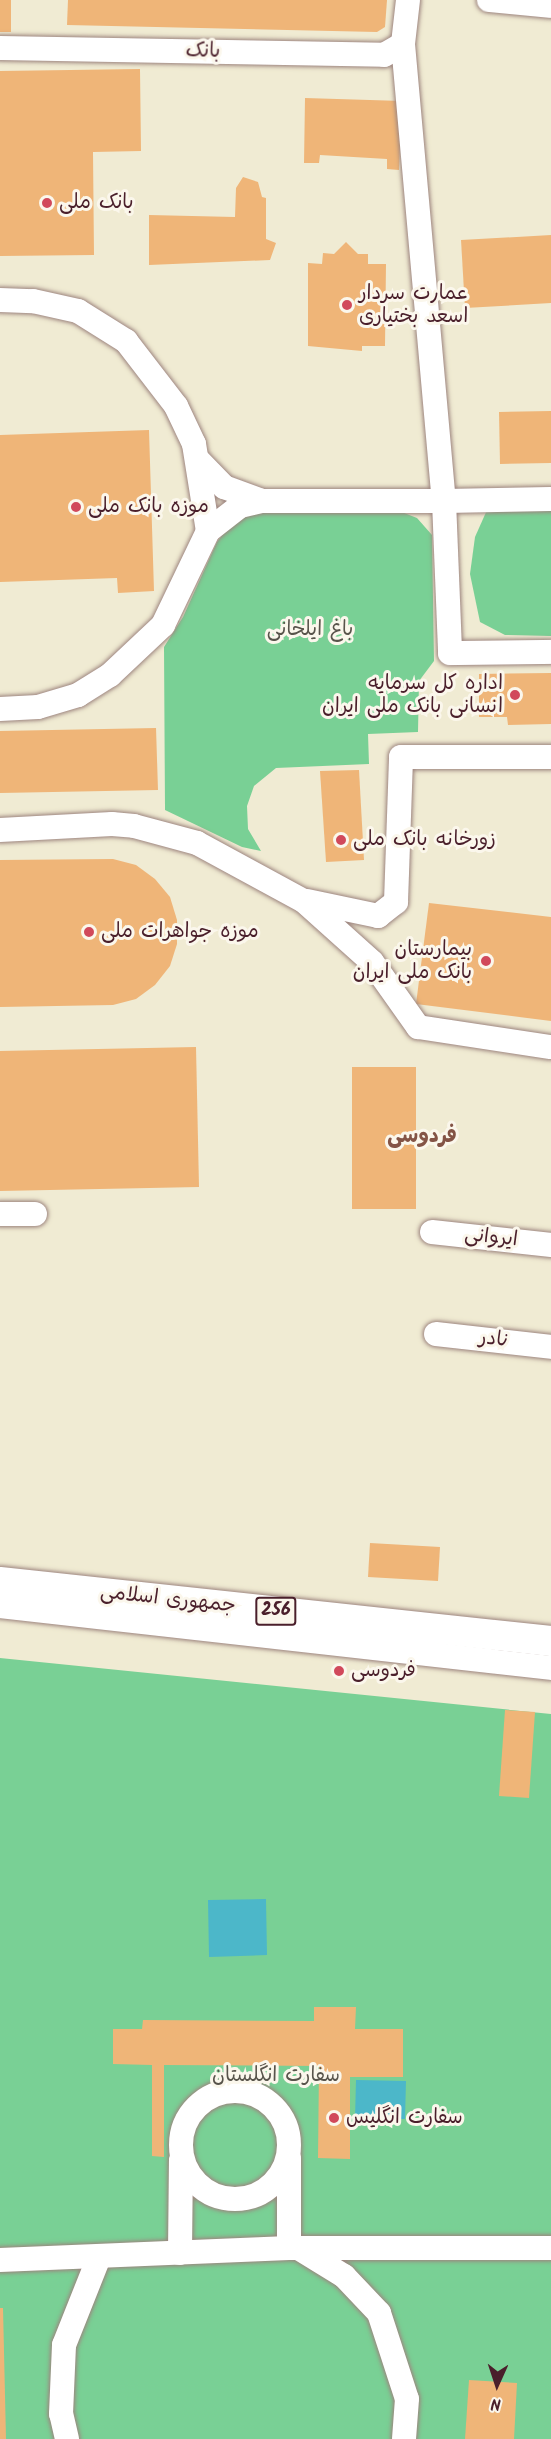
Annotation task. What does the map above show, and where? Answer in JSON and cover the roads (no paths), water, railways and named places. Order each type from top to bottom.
[{"type":"main road","name":"جمهوری اسلامی","points":[[0,1581],[551,1641]]},
{"type":"street","points":[[408,0],[403,44],[444,501],[450,653],[551,652]]},
{"type":"street","points":[[489,0],[551,6]]},
{"type":"street","name":"بانک","points":[[0,48],[384,56],[403,44]]},
{"type":"street","points":[[0,300],[33,301],[78,311],[126,341],[176,406],[198,460],[208,531]]},
{"type":"street","points":[[198,460],[224,487],[262,501]]},
{"type":"street","points":[[0,709],[39,707],[78,695],[135,655],[163,625],[208,531],[240,506],[262,501],[551,499]]},
{"type":"street","points":[[304,901],[378,915],[396,902],[401,757],[551,757]]},
{"type":"street","points":[[0,830],[112,824],[153,830],[197,843],[304,901],[372,962],[418,1027],[551,1047]]},
{"type":"street","points":[[0,1214],[35,1214]]},
{"type":"street","name":"ایروانی","points":[[432,1232],[551,1245]]},
{"type":"street","name":"نادر","points":[[436,1334],[551,1347]]},
{"type":"street","points":[[0,1606],[551,1668]]},
{"type":"street","points":[[180,2253],[181,2148],[190,2114],[219,2094],[236,2091],[270,2104],[288,2134],[295,2248]]},
{"type":"street","points":[[181,2148],[194,2181],[224,2198],[259,2194],[279,2176],[289,2152]]},
{"type":"street","points":[[295,2248],[344,2276],[379,2313],[407,2399],[404,2439]]},
{"type":"street","points":[[0,2260],[295,2248],[551,2248]]},
{"type":"street","points":[[67,2439],[61,2414],[64,2344],[99,2257]]},
{"type":"water","points":[[266,1899],[267,1955],[209,1957],[208,1900]]},
{"type":"water","points":[[356,2080],[406,2081],[405,2119],[355,2119]]},
{"type":"place","name":"بانک ملی","points":[[47,203]]},
{"type":"place","name":"عمارت سردار اسعد بختیاری","points":[[347,305]]},
{"type":"place","name":"موزه بانک ملی","points":[[76,507]]},
{"type":"place","name":"اداره کل سرمایه انسانی بانک ملی ایران","points":[[515,695]]},
{"type":"place","name":"زورخانه بانک ملی","points":[[341,840]]},
{"type":"place","name":"موزه جواهرات ملی","points":[[89,932]]},
{"type":"place","name":"بیمارستان بانک ملی ایران","points":[[486,961]]},
{"type":"place","name":"فردوسی","points":[[339,1671]]},
{"type":"place","name":"سفارت انگلیس","points":[[334,2118]]},
{"type":"district","name":"فردوسی","points":[[422,1137]]},
{"type":"park label","name":"باغ ایلخانی","points":[[310,630]]},
{"type":"park label","name":"سفارت انگلستان","points":[[276,2076]]}]
